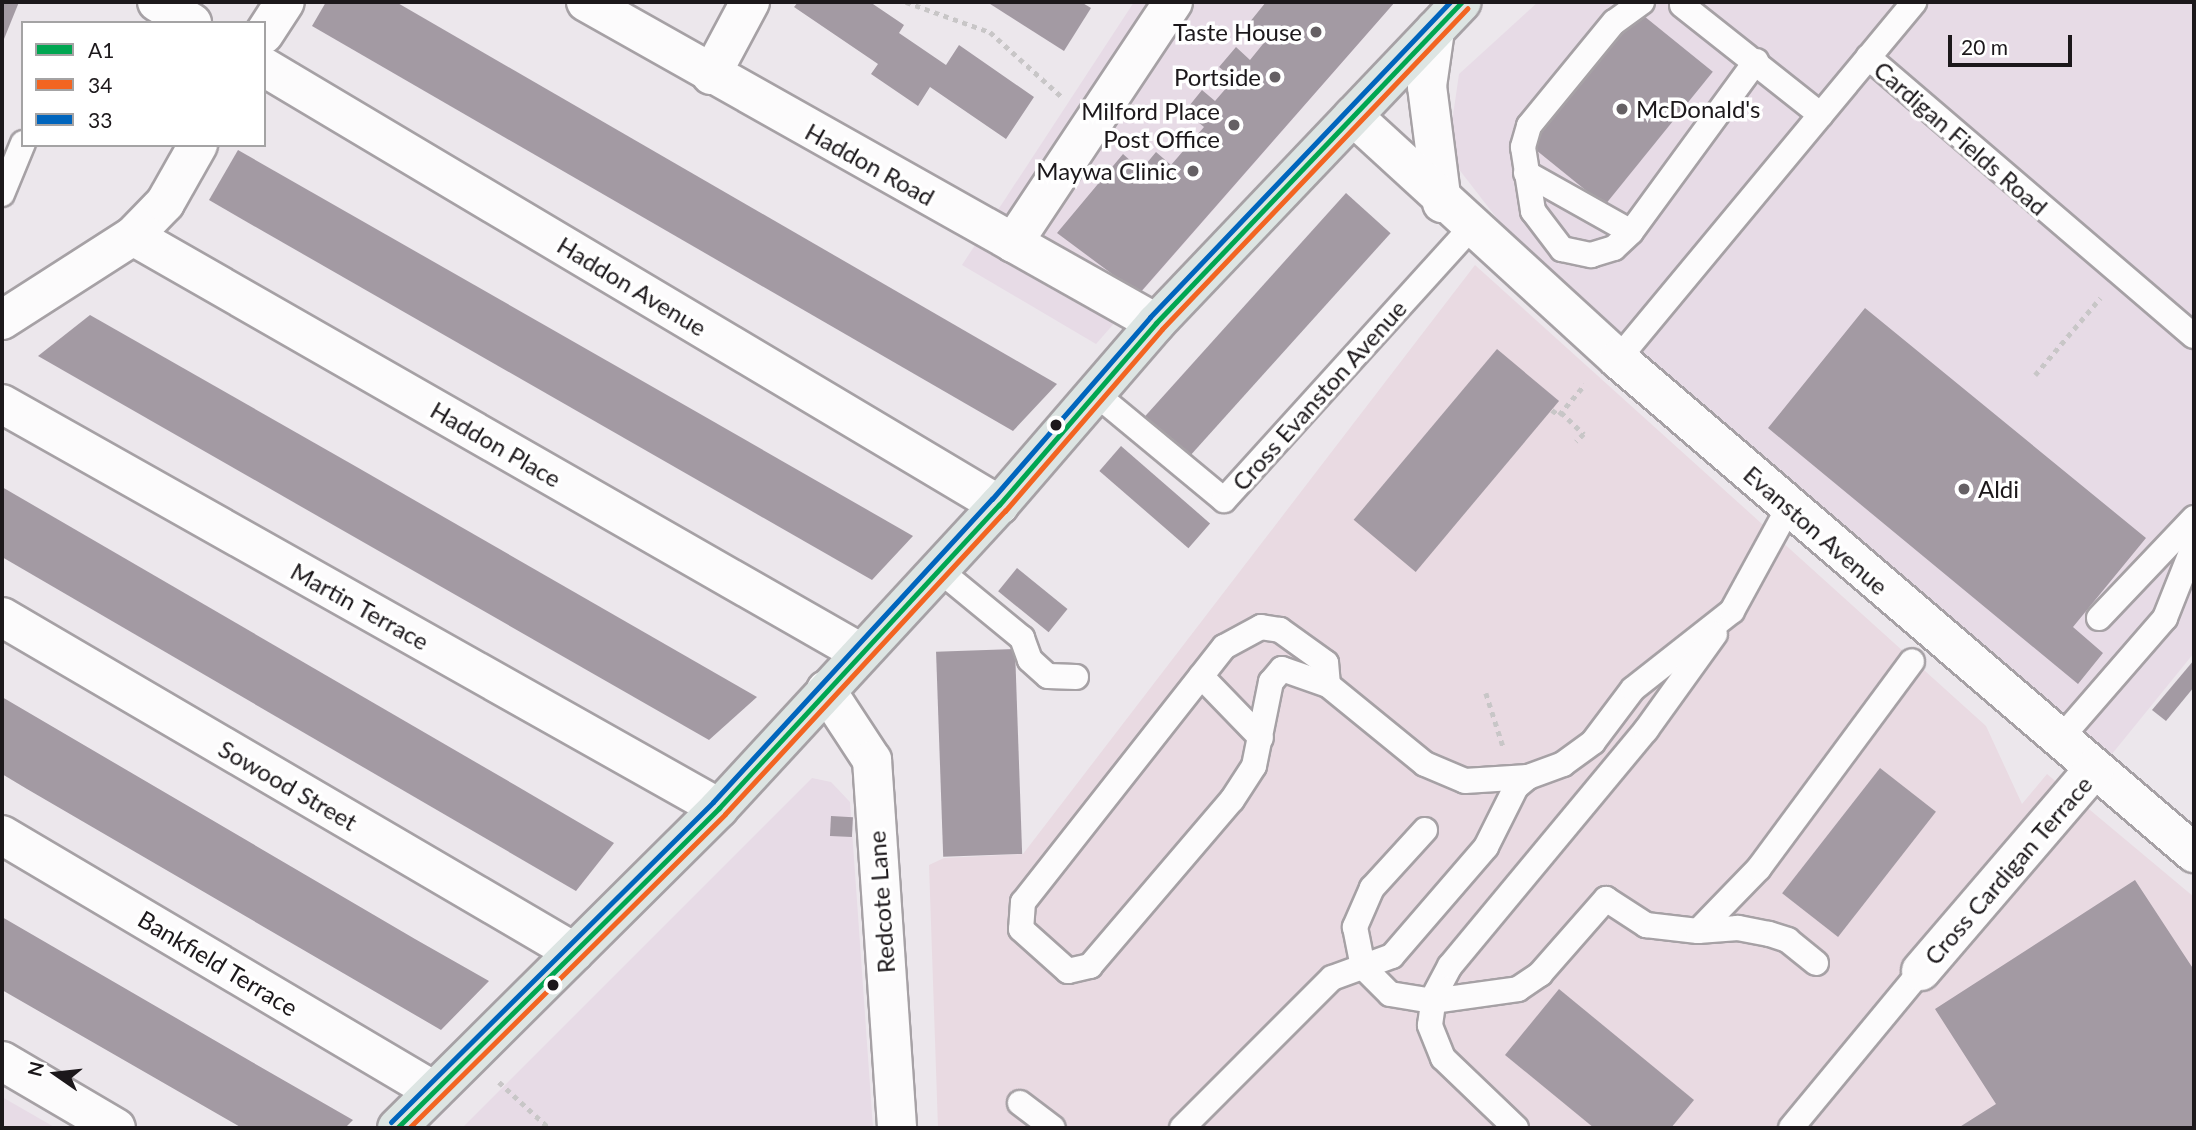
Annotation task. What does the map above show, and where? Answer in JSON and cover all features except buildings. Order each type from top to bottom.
[{"type":"main road","points":[[397,1128],[719,807],[859,652],[999,505],[1156,323],[1462,2]]},
{"type":"street","points":[[157,2],[188,21]]},
{"type":"street","points":[[266,31],[285,2]]},
{"type":"street","name":"Haddon Road","points":[[586,2],[711,75],[1156,323]]},
{"type":"street","points":[[711,75],[750,2]]},
{"type":"street","points":[[1013,243],[1173,2]]},
{"type":"street","points":[[1435,30],[1427,86],[1442,203]]},
{"type":"street","name":"Haddon Avenue","points":[[266,68],[999,505]]},
{"type":"street","name":"Evanston Avenue","points":[[1353,117],[1469,229],[2194,853]]},
{"type":"street","points":[[2,320],[133,236],[165,204],[197,147]]},
{"type":"street","name":"Haddon Place","points":[[133,236],[859,652]]},
{"type":"street","name":"Martin Terrace","points":[[2,404],[719,807]]},
{"type":"street","name":"Sowood Street","points":[[2,617],[574,952]]},
{"type":"street","name":"Redcote Lane","points":[[826,690],[872,760],[897,1128]]},
{"type":"street","name":"Cross Cardigan Terrace","points":[[1921,971],[2095,768]]},
{"type":"street","name":"Bankfield Terrace","points":[[2,835],[435,1091]]},
{"type":"street","points":[[2,1061],[116,1128]]},
{"type":"lane","points":[[1642,2],[1614,22],[1530,126],[1523,148],[1533,211],[1562,249],[1591,255],[1614,248],[1631,232],[1756,61]]},
{"type":"lane","points":[[1868,57],[1914,2]]},
{"type":"lane","points":[[1682,5],[1756,61],[1821,116]]},
{"type":"lane","name":"Cardigan Fields Road","points":[[1615,356],[1821,116],[1868,57],[2194,336]]},
{"type":"lane","points":[[2,194],[21,147]]},
{"type":"lane","points":[[1526,173],[1631,232]]},
{"type":"lane","name":"Cross Evanston Avenue","points":[[1096,394],[1224,500],[1469,229]]},
{"type":"lane","points":[[1516,1128],[1443,1058],[1430,1026],[1433,1001],[1450,966],[1646,730],[1732,611],[1789,507]]},
{"type":"lane","points":[[2099,618],[2194,519]]},
{"type":"lane","points":[[2060,739],[2165,618],[2194,545]]},
{"type":"lane","points":[[938,569],[1022,638],[1030,660],[1048,676],[1076,677]]},
{"type":"lane","points":[[1182,1128],[1332,978],[1392,956],[1486,847],[1516,787],[1593,742],[1633,689],[1732,611]]},
{"type":"lane","points":[[1328,685],[1326,663],[1280,630],[1261,627],[1224,648],[1023,902],[1021,929],[1068,971],[1090,966],[1232,800],[1261,738],[1271,682],[1282,669],[1328,685],[1425,764],[1465,781],[1528,778]]},
{"type":"lane","points":[[1698,931],[1759,868],[1912,661]]},
{"type":"lane","points":[[1201,676],[1261,738]]},
{"type":"lane","points":[[1425,830],[1372,888],[1355,927],[1363,967],[1390,994],[1433,1001],[1518,989],[1540,974],[1606,899],[1646,925],[1698,931],[1738,928],[1769,934],[1788,940],[1816,963]]},
{"type":"lane","points":[[1791,1128],[1921,971]]},
{"type":"lane","points":[[1020,1103],[1053,1128]]},
{"type":"path","points":[[906,2],[990,32],[1092,124]]},
{"type":"path","points":[[2035,375],[2120,273]]},
{"type":"path","points":[[1561,412],[1615,356]]},
{"type":"path","points":[[1552,410],[1561,412],[1584,434],[1576,442]]},
{"type":"path","points":[[1486,693],[1507,757]]},
{"type":"path","points":[[470,1056],[550,1128]]},
{"type":"shaded area","points":[[1134,2],[1395,2],[1096,344],[962,265]]},
{"type":"shaded area","points":[[1538,2],[2194,2],[2194,653],[2112,754],[1540,274],[1458,168],[1450,136],[1459,74]]},
{"type":"shaded area","points":[[1475,265],[1986,726],[2022,804],[2047,774],[2194,897],[2194,1128],[938,1128],[929,865],[944,858],[1023,854]]},
{"type":"shaded area","points":[[812,778],[831,782],[850,802],[873,1128],[462,1128]]},
{"type":"shaded area","points":[[2,1097],[56,1128],[2,1128]]},
{"type":"transit line","name":"33","points":[[391,1122],[713,802],[992,499],[1150,317],[1450,2]]},
{"type":"transit line","name":"A1","points":[[397,1128],[719,808],[999,505],[1156,323],[1462,2]]},
{"type":"transit line","name":"34","points":[[409,1128],[725,814],[1005,511],[1162,329],[1468,8]]},
{"type":"place","name":"Taste House","points":[[1316,32]]},
{"type":"place","name":"Portside","points":[[1275,77]]},
{"type":"place","name":"McDonald's","points":[[1622,109]]},
{"type":"place","name":"Milford Place Post Office","points":[[1234,125]]},
{"type":"place","name":"Maywa Clinic","points":[[1193,171]]},
{"type":"place","name":"Aldi","points":[[1964,489]]}]
